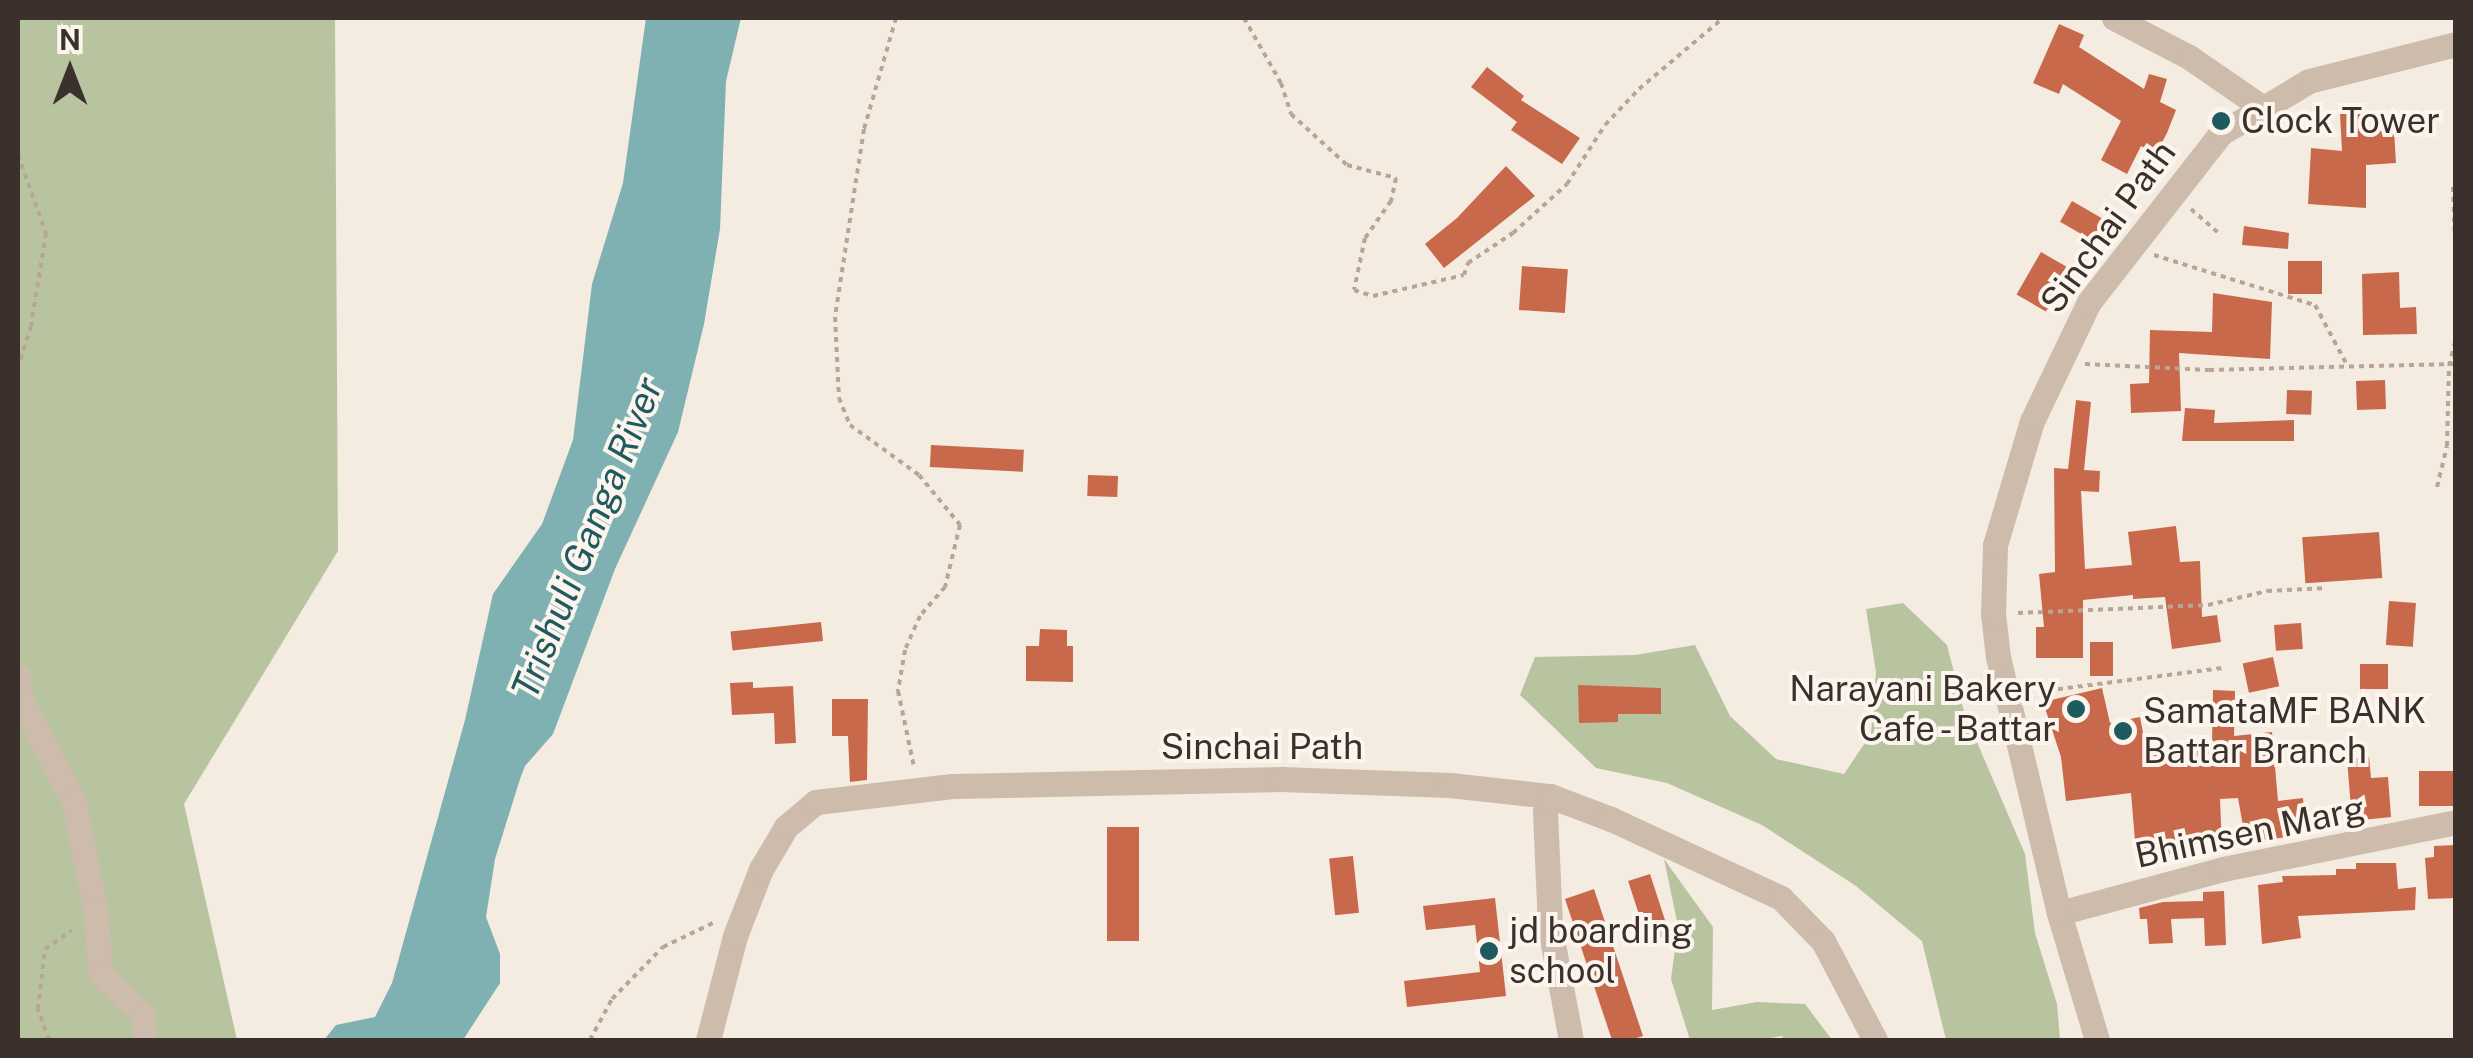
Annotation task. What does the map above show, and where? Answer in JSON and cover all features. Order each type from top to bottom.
[{"type":"street","points":[[2114,18],[2190,57],[2260,106]]},
{"type":"street","name":"Sinchai Path","points":[[2098,1040],[2059,914],[1993,614],[1996,545],[2009,485],[2088,302],[2221,133],[2260,106],[2309,82],[2456,44]]},
{"type":"street","points":[[18,676],[21,700],[74,802],[96,913],[100,974],[144,1016],[144,1040]]},
{"type":"street","name":"Sinchai Path","points":[[708,1040],[760,869],[786,826],[816,802],[926,789],[1281,779],[1450,785],[1550,796],[1781,898],[1823,941],[1875,1040]]},
{"type":"street","points":[[1550,796],[1546,812],[1550,928],[1571,1040]]},
{"type":"street","name":"Bhimsen Marg","points":[[2059,914],[2223,868],[2456,822]]},
{"type":"path","points":[[896,18],[864,129],[835,317],[838,398],[850,426],[919,475],[960,525],[945,586],[920,616],[905,650],[898,692],[908,756],[926,789]]},
{"type":"path","points":[[1244,18],[1281,82],[1291,114],[1347,165],[1396,178],[1390,201],[1365,238],[1354,290],[1372,296],[1464,275],[1468,263],[1493,249],[1566,184],[1604,125],[1639,88],[1723,18]]},
{"type":"path","points":[[18,155],[46,233],[31,326],[18,367]]},
{"type":"path","points":[[2453,187],[2456,269]]},
{"type":"path","points":[[2172,192],[2220,234]]},
{"type":"path","points":[[2130,248],[2314,305],[2346,363]]},
{"type":"path","points":[[2438,486],[2447,446],[2456,337]]},
{"type":"path","points":[[2063,353],[2087,366],[2209,370],[2346,363],[2452,365]]},
{"type":"path","points":[[1993,614],[2208,605],[2268,591],[2326,588]]},
{"type":"path","points":[[2008,695],[2222,668]]},
{"type":"path","points":[[590,1040],[612,999],[662,947],[746,906]]},
{"type":"path","points":[[49,1040],[38,1009],[45,948],[96,913]]},
{"type":"green space","points":[[18,18],[335,18],[338,551],[184,804],[237,1040],[18,1040]]},
{"type":"green space","points":[[1903,603],[1947,645],[1964,712],[2025,854],[2035,933],[2057,1004],[2060,1040],[1946,1040],[1922,941],[1856,886],[1762,825],[1667,783],[1596,768],[1520,695],[1535,657],[1635,655],[1695,645],[1730,716],[1776,759],[1844,774],[1871,734],[1876,672],[1866,609]]},
{"type":"green space","points":[[1664,859],[1713,927],[1712,1010],[1757,1002],[1805,1004],[1832,1040],[1784,1040],[1782,1036],[1760,1040],[1690,1040],[1671,979],[1678,926]]},
{"type":"water","name":"Trishuli Ganga River","points":[[646,18],[741,18],[726,81],[720,229],[704,324],[678,432],[615,569],[553,734],[525,766],[520,779],[495,859],[486,917],[500,954],[500,983],[463,1040],[324,1040],[336,1025],[375,1017],[392,983],[465,720],[493,594],[542,524],[573,440],[592,284],[623,183]]},
{"type":"building","points":[[2059,24],[2084,35],[2079,47],[2144,89],[2149,74],[2167,79],[2160,102],[2176,110],[2167,133],[2156,154],[2141,146],[2127,174],[2101,160],[2121,121],[2063,84],[2059,94],[2033,83]]},
{"type":"building","points":[[1487,67],[1524,96],[1521,100],[1580,138],[1562,164],[1511,130],[1517,122],[1471,87]]},
{"type":"building","points":[[2366,112],[2367,132],[2394,130],[2396,163],[2366,165],[2366,208],[2308,204],[2311,148],[2342,151],[2340,114]]},
{"type":"building","points":[[1506,166],[1535,196],[1444,268],[1425,244],[1457,218]]},
{"type":"building","points":[[2072,201],[2105,220],[2093,241],[2060,222]]},
{"type":"building","points":[[2244,226],[2289,233],[2288,249],[2242,245]]},
{"type":"building","points":[[2041,252],[2070,269],[2046,311],[2016,294]]},
{"type":"building","points":[[2288,261],[2322,261],[2322,294],[2288,294]]},
{"type":"building","points":[[1522,266],[1568,269],[1565,313],[1519,310]]},
{"type":"building","points":[[2399,272],[2400,308],[2416,307],[2417,334],[2363,335],[2362,274]]},
{"type":"building","points":[[2213,293],[2272,302],[2270,359],[2179,353],[2181,411],[2131,413],[2130,384],[2149,383],[2150,330],[2212,332]]},
{"type":"building","points":[[2385,380],[2386,409],[2357,410],[2356,381]]},
{"type":"building","points":[[2287,390],[2312,391],[2311,415],[2286,414]]},
{"type":"building","points":[[2076,400],[2091,402],[2084,470],[2100,471],[2099,492],[2081,491],[2085,569],[2132,565],[2128,532],[2176,526],[2180,562],[2200,561],[2202,617],[2217,615],[2221,642],[2172,649],[2165,597],[2133,599],[2133,595],[2083,600],[2083,658],[2036,658],[2036,627],[2044,627],[2039,574],[2055,572],[2054,468],[2068,469]]},
{"type":"building","points":[[2185,408],[2215,410],[2214,423],[2294,420],[2294,441],[2182,441]]},
{"type":"building","points":[[931,445],[1024,450],[1023,472],[930,467]]},
{"type":"building","points":[[1088,475],[1118,476],[1117,497],[1087,496]]},
{"type":"building","points":[[2379,532],[2382,578],[2305,583],[2302,537]]},
{"type":"building","points":[[2389,601],[2416,603],[2413,647],[2386,645]]},
{"type":"building","points":[[821,622],[823,641],[732,650],[730,632]]},
{"type":"building","points":[[2301,623],[2303,649],[2276,651],[2274,625]]},
{"type":"building","points":[[1040,629],[1067,630],[1067,646],[1073,646],[1073,682],[1026,681],[1026,646],[1039,646]]},
{"type":"building","points":[[2090,642],[2113,642],[2113,676],[2090,676]]},
{"type":"building","points":[[2273,657],[2279,686],[2249,693],[2243,663]]},
{"type":"building","points":[[2360,664],[2388,664],[2388,689],[2360,689]]},
{"type":"building","points":[[753,682],[753,688],[793,686],[796,743],[775,744],[774,713],[732,715],[730,683]]},
{"type":"building","points":[[1578,685],[1661,688],[1661,714],[1618,714],[1618,722],[1579,723]]},
{"type":"building","points":[[2102,688],[2110,723],[2140,717],[2147,753],[2212,744],[2213,690],[2235,691],[2234,736],[2272,732],[2278,801],[2303,798],[2306,834],[2246,843],[2238,798],[2220,799],[2222,847],[2164,855],[2163,851],[2136,853],[2131,793],[2066,801],[2061,757],[2043,702]]},
{"type":"building","points":[[832,699],[868,699],[867,780],[850,782],[848,736],[832,736]]},
{"type":"building","points":[[2369,757],[2371,778],[2388,777],[2391,817],[2352,821],[2347,759]]},
{"type":"building","points":[[2419,771],[2456,771],[2456,806],[2419,806]]},
{"type":"building","points":[[1107,827],[1139,827],[1139,941],[1107,941]]},
{"type":"building","points":[[2456,845],[2456,898],[2428,899],[2425,858],[2434,857],[2434,846]]},
{"type":"building","points":[[1353,856],[1359,913],[1335,915],[1329,859]]},
{"type":"building","points":[[2356,863],[2396,863],[2398,889],[2416,887],[2415,910],[2298,916],[2301,938],[2262,944],[2258,885],[2283,882],[2282,876],[2336,875],[2336,869],[2356,869]]},
{"type":"building","points":[[1650,874],[1670,935],[1648,942],[1628,881]]},
{"type":"building","points":[[1594,889],[1643,1036],[1630,1040],[1612,1040],[1565,899]]},
{"type":"building","points":[[2224,891],[2226,945],[2205,946],[2204,918],[2171,919],[2173,943],[2149,944],[2147,919],[2140,919],[2139,908],[2163,902],[2203,901],[2203,892]]},
{"type":"building","name":"jd boarding school","points":[[1495,898],[1506,996],[1407,1007],[1404,981],[1480,972],[1475,925],[1426,930],[1423,906]]},
{"type":"place","name":"Clock Tower","points":[[2221,121]]},
{"type":"place","name":"Narayani Bakery Cafe - Battar","points":[[2076,709]]},
{"type":"place","name":"SamataMF BANK Battar Branch","points":[[2123,731]]},
{"type":"place","name":"jd boarding school","points":[[1489,951]]}]
